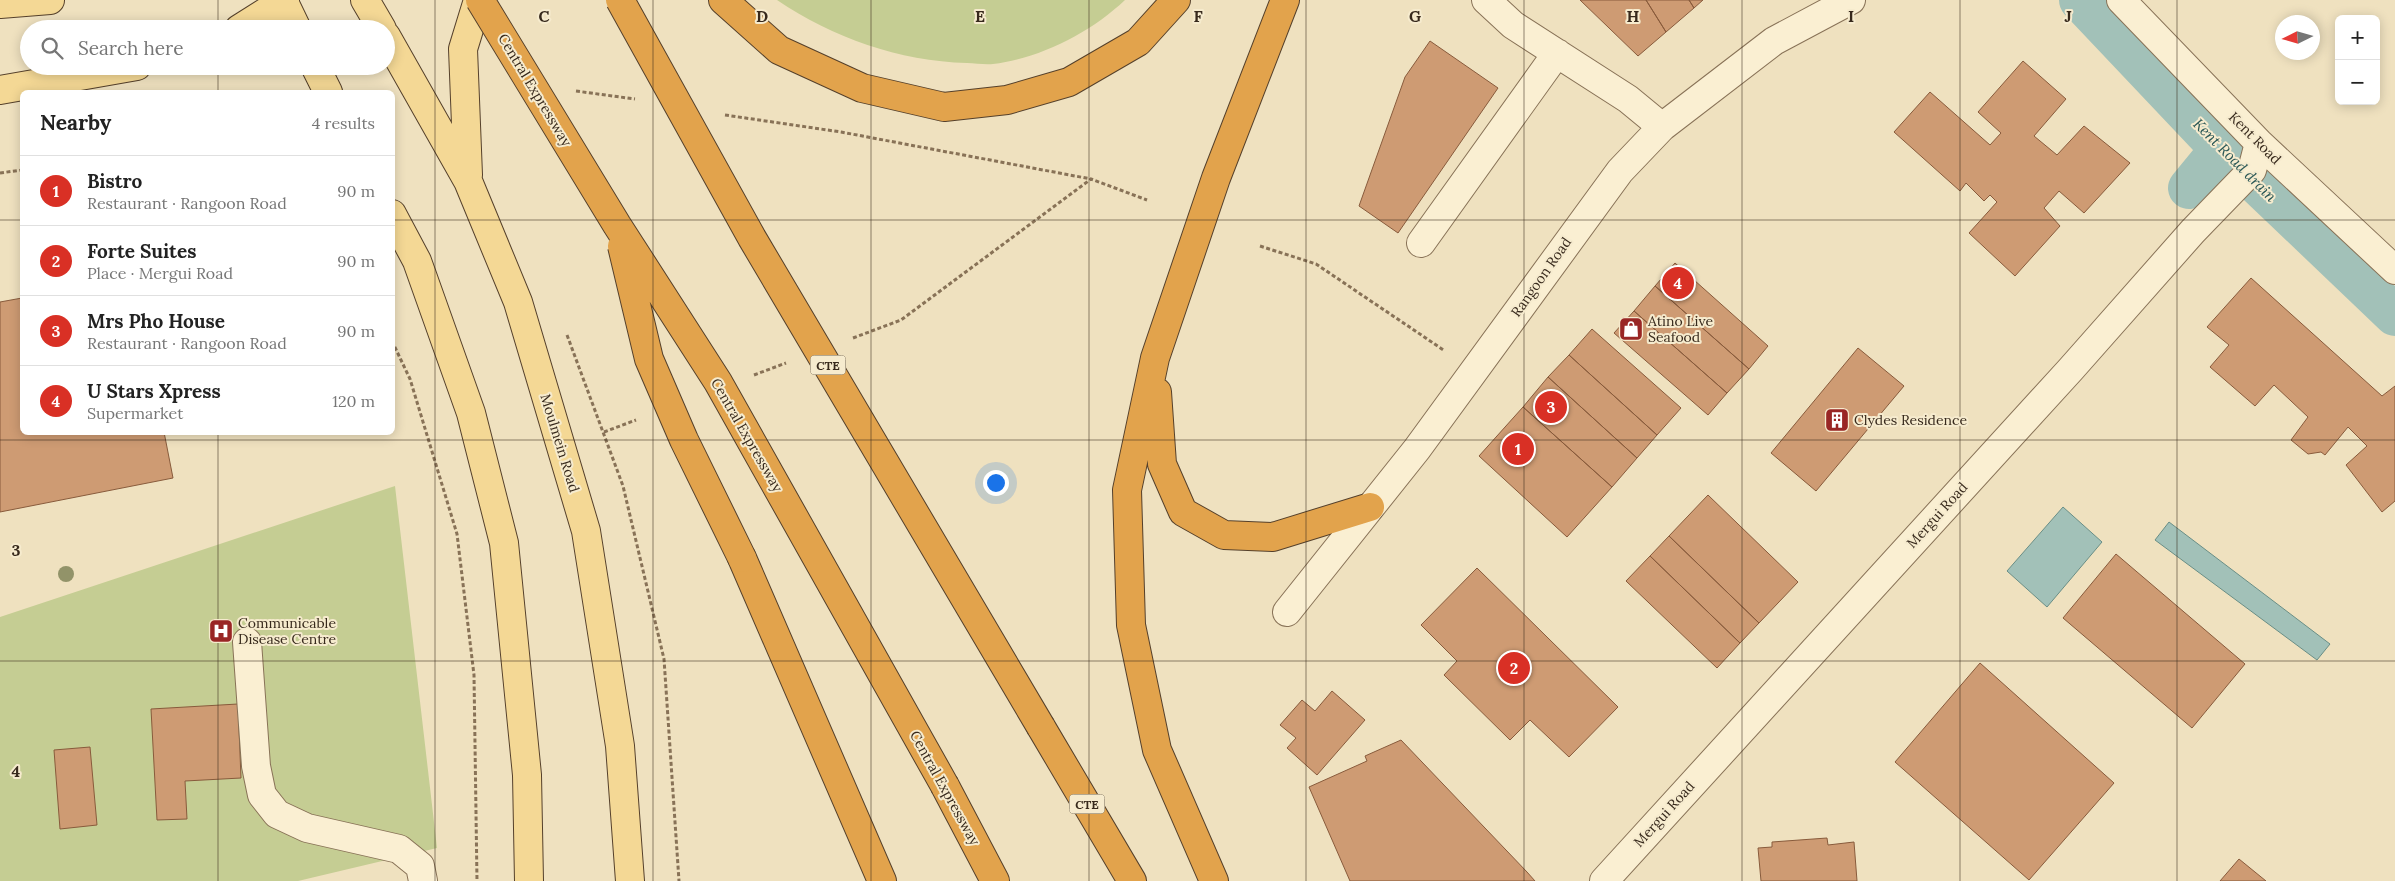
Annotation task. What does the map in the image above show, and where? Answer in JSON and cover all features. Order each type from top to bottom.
[{"type":"highway","name":"Central Expressway","points":[[479,0],[617,225],[718,382],[945,786],[995,881]]},
{"type":"highway","name":"CTE","points":[[620,0],[752,238],[1132,881]]},
{"type":"highway","points":[[723,0],[779,50],[862,88],[944,107],[1007,100],[1069,82],[1138,42],[1176,0]]},
{"type":"highway","points":[[1214,881],[1157,750],[1130,625],[1127,490],[1155,358],[1216,178],[1286,0]]},
{"type":"highway","points":[[617,225],[649,359],[684,440],[742,558],[882,881]]},
{"type":"highway","points":[[1155,358],[1162,464],[1183,512],[1224,535],[1273,537],[1370,507]]},
{"type":"main road","points":[[0,4],[50,0]]},
{"type":"main road","points":[[365,0],[377,20]]},
{"type":"main road","points":[[468,181],[463,49],[479,0]]},
{"type":"main road","points":[[253,20],[284,1],[293,20]]},
{"type":"main road","name":"Moulmein Road","points":[[395,52],[468,181],[518,302],[586,531],[620,746],[630,881]]},
{"type":"main road","points":[[0,90],[86,75]]},
{"type":"main road","points":[[320,75],[327,90]]},
{"type":"main road","points":[[395,220],[417,261],[472,413],[504,543],[527,775],[528,881]]},
{"type":"street","points":[[1486,0],[1513,24],[1628,99],[1662,127]]},
{"type":"street","name":"Rangoon Road","points":[[1286,612],[1417,450],[1598,198],[1620,171],[1662,127],[1774,41],[1851,0]]},
{"type":"street","name":"Kent Road","points":[[2122,0],[2259,143],[2395,270]]},
{"type":"street","points":[[1421,242],[1557,53]]},
{"type":"street","name":"Mergui Road","points":[[1604,881],[2212,211],[2252,170],[2259,143]]},
{"type":"street","points":[[247,642],[256,766],[262,795],[277,814],[307,828],[399,849],[420,866],[423,881]]},
{"type":"path","points":[[567,90],[645,101]]},
{"type":"path","points":[[721,114],[841,132],[1091,178],[1148,200]]},
{"type":"path","points":[[0,173],[20,170]]},
{"type":"path","points":[[901,320],[1091,178]]},
{"type":"path","points":[[1260,246],[1316,264],[1475,370]]},
{"type":"path","points":[[395,347],[410,379],[457,534],[474,675],[477,881]]},
{"type":"green space","points":[[777,0],[1125,0],[1081,33],[1047,50],[1011,61],[987,64],[916,58],[868,45],[821,26]]},
{"type":"green space","name":"Communicable Disease Centre","points":[[395,486],[437,848],[298,881],[0,881],[0,617]]},
{"type":"water","points":[[2063,507],[2102,542],[2047,607],[2007,571]]},
{"type":"water","points":[[2169,522],[2330,644],[2317,660],[2155,540]]},
{"type":"building","points":[[1580,0],[1646,0],[1666,32],[1638,56]]},
{"type":"building","points":[[1646,0],[1689,0],[1694,8],[1666,32]]},
{"type":"building","points":[[1689,0],[1703,0],[1694,8]]},
{"type":"building","points":[[1430,41],[1498,88],[1398,233],[1359,206],[1405,77]]},
{"type":"building","points":[[2023,61],[2066,99],[2034,136],[2057,155],[2084,126],[2130,163],[2084,213],[2059,191],[2044,208],[2060,226],[2015,276],[1969,233],[1997,202],[1990,195],[1984,201],[1966,183],[1960,191],[1894,132],[1930,92],[1990,145],[2001,133],[1978,112]]},
{"type":"building","points":[[1675,263],[1768,346],[1749,369],[1655,286]]},
{"type":"building","points":[[2251,278],[2382,396],[2395,386],[2395,501],[2382,512],[2346,465],[2367,446],[2348,427],[2325,455],[2321,452],[2308,454],[2291,440],[2308,417],[2274,385],[2255,406],[2210,367],[2229,345],[2207,327]]},
{"type":"building","points":[[1655,286],[1749,369],[1727,393],[1634,311]]},
{"type":"building","points":[[20,298],[20,435],[165,435],[173,478],[0,512],[0,302]]},
{"type":"building","points":[[1634,311],[1727,393],[1708,415],[1614,333]]},
{"type":"building","points":[[1592,329],[1681,408],[1657,435],[1569,355]]},
{"type":"building","name":"Clydes Residence","points":[[1858,348],[1904,386],[1816,491],[1771,453]]},
{"type":"building","points":[[1569,355],[1657,435],[1637,458],[1548,377]]},
{"type":"building","points":[[1548,377],[1637,458],[1612,487],[1523,407]]},
{"type":"building","points":[[1523,407],[1612,487],[1567,537],[1479,456]]},
{"type":"building","points":[[1708,495],[1798,582],[1759,623],[1669,536]]},
{"type":"building","points":[[1669,536],[1759,623],[1740,643],[1650,556]]},
{"type":"building","points":[[2116,554],[2245,664],[2192,728],[2063,618]]},
{"type":"building","points":[[1650,556],[1740,643],[1717,668],[1626,581]]},
{"type":"building","points":[[1477,568],[1618,707],[1569,757],[1530,720],[1510,740],[1444,675],[1457,661],[1421,625]]},
{"type":"building","points":[[1980,663],[2114,783],[2029,880],[1895,762]]},
{"type":"building","points":[[1332,691],[1365,720],[1317,775],[1287,748],[1296,738],[1280,725],[1302,700],[1315,711]]},
{"type":"building","points":[[238,704],[241,778],[185,781],[187,819],[157,820],[151,709]]},
{"type":"building","points":[[1401,740],[1535,881],[1350,881],[1309,787],[1367,761],[1365,756]]},
{"type":"building","points":[[90,747],[97,825],[60,829],[54,750]]},
{"type":"building","points":[[1827,838],[1828,845],[1854,842],[1857,881],[1761,881],[1758,848],[1772,847],[1772,842]]},
{"type":"building","points":[[2239,859],[2266,881],[2220,881]]},
{"type":"waterway","name":"Kent Road drain","points":[[2080,0],[2221,149],[2395,315]]},
{"type":"waterway","points":[[2189,188],[2221,149]]},
{"type":"place","name":"U Stars Xpress","points":[[1678,283]]},
{"type":"place","name":"Atino Live Seafood","points":[[1631,329]]},
{"type":"place","name":"Mrs Pho House","points":[[1551,407]]},
{"type":"place","name":"Clydes Residence","points":[[1837,420]]},
{"type":"place","name":"Bistro","points":[[1518,449]]},
{"type":"place","name":"Communicable Disease Centre","points":[[221,631]]},
{"type":"place","name":"Forte Suites","points":[[1514,668]]}]
